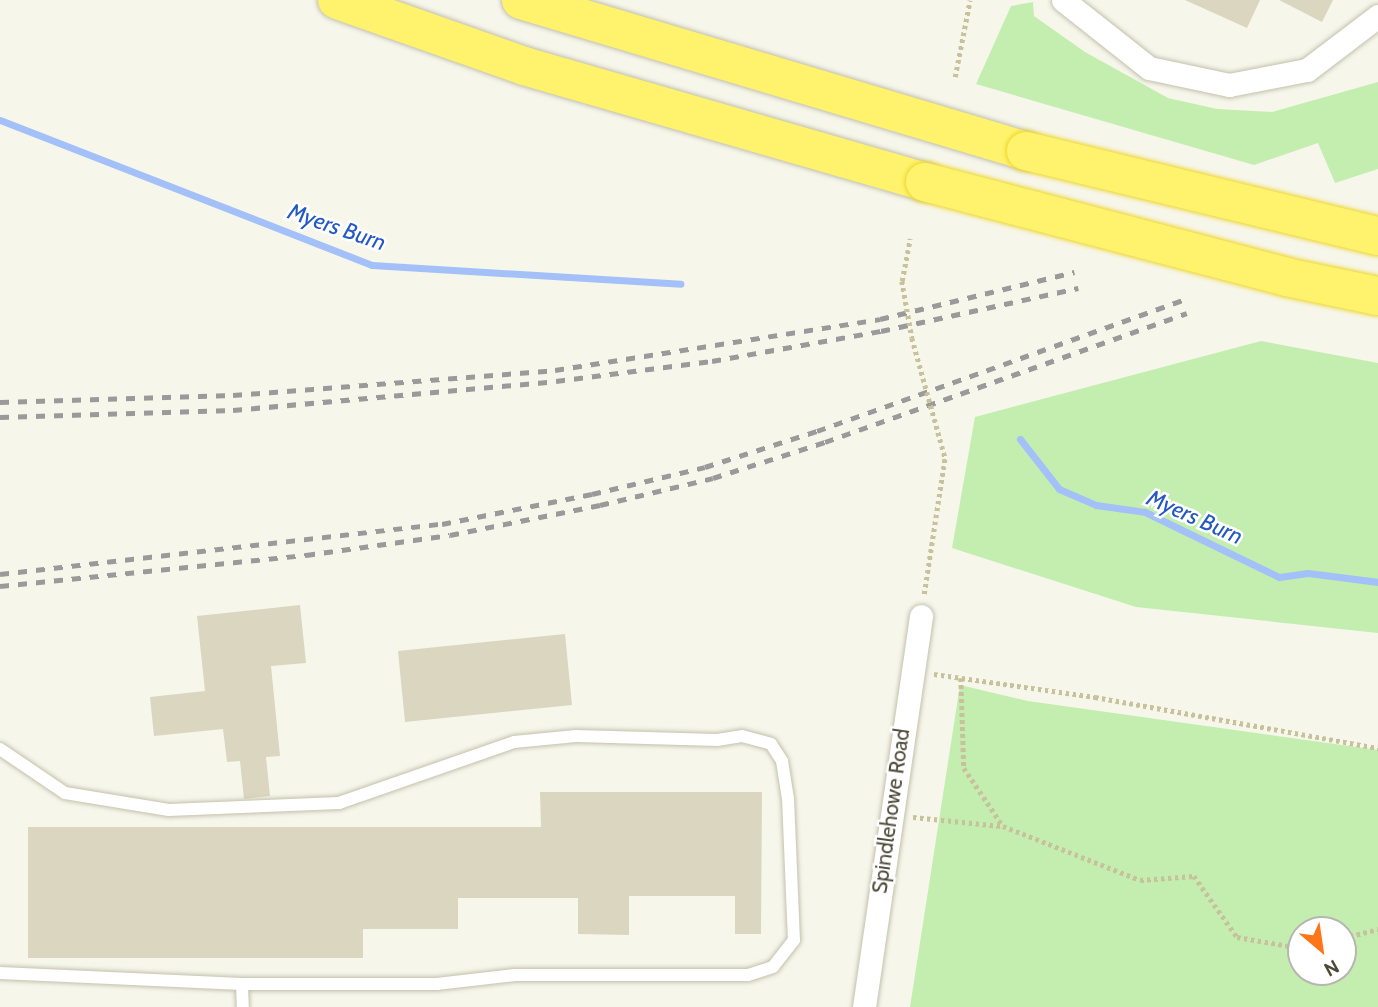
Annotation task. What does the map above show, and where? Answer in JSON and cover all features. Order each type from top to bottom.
[{"type":"highway","points":[[337,0],[524,66],[925,182],[1286,277],[1378,296]]},
{"type":"highway","points":[[521,0],[1026,151],[1378,236]]},
{"type":"street","points":[[1069,2],[1149,68],[1229,85],[1307,70],[1378,16]]},
{"type":"street","name":"Spindlehowe Road","points":[[864,1007],[921,616]]},
{"type":"lane","points":[[0,749],[65,793],[169,810],[339,803],[514,742],[576,736],[717,740],[742,736],[771,744],[782,761],[788,798],[794,940],[773,967],[748,975],[515,975],[437,984],[242,984],[0,973]]},
{"type":"lane","points":[[242,984],[243,1007]]},
{"type":"path","points":[[955,77],[970,0]]},
{"type":"path","points":[[910,239],[902,281],[912,338],[945,457],[921,616]]},
{"type":"path","points":[[911,671],[1378,748]]},
{"type":"path","points":[[961,678],[964,768],[1003,826]]},
{"type":"path","points":[[890,817],[1003,826],[1140,880],[1194,876],[1237,937],[1287,946]]},
{"type":"path","points":[[1357,934],[1378,929]]},
{"type":"green space","points":[[1033,2],[1034,16],[1085,52],[1168,98],[1217,109],[1272,112],[1378,82],[1378,169],[1335,183],[1318,143],[1254,165],[976,84],[1011,6]]},
{"type":"green space","points":[[1261,341],[1378,363],[1378,633],[1136,607],[952,548],[975,417]]},
{"type":"green space","points":[[960,685],[1028,701],[1378,750],[1378,1007],[910,1007]]},
{"type":"building","points":[[1185,0],[1260,0],[1247,28]]},
{"type":"building","points":[[1279,0],[1333,0],[1322,22]]},
{"type":"building","points":[[300,605],[306,663],[271,666],[280,756],[266,757],[270,796],[244,799],[240,761],[227,762],[223,729],[154,736],[150,697],[205,691],[197,616]]},
{"type":"building","points":[[565,634],[572,705],[405,722],[398,651]]},
{"type":"building","points":[[540,792],[762,792],[761,934],[735,934],[735,896],[629,896],[629,935],[578,934],[578,898],[458,898],[458,929],[363,929],[363,958],[28,958],[28,827],[541,827]]},
{"type":"waterway","name":"Myers Burn","points":[[0,120],[372,265],[680,284]]},
{"type":"waterway","name":"Myers Burn","points":[[1020,439],[1059,489],[1096,505],[1145,512],[1279,577],[1308,573],[1378,582]]},
{"type":"railway","points":[[0,402],[233,395],[555,370],[880,319],[1074,272]]},
{"type":"railway","points":[[0,417],[233,410],[556,381],[712,361],[881,331],[1078,288]]},
{"type":"railway","points":[[0,574],[442,524],[592,494],[705,467],[817,431],[1183,300]]},
{"type":"railway","points":[[0,586],[306,555],[450,535],[600,505],[713,478],[825,442],[1187,313]]}]
